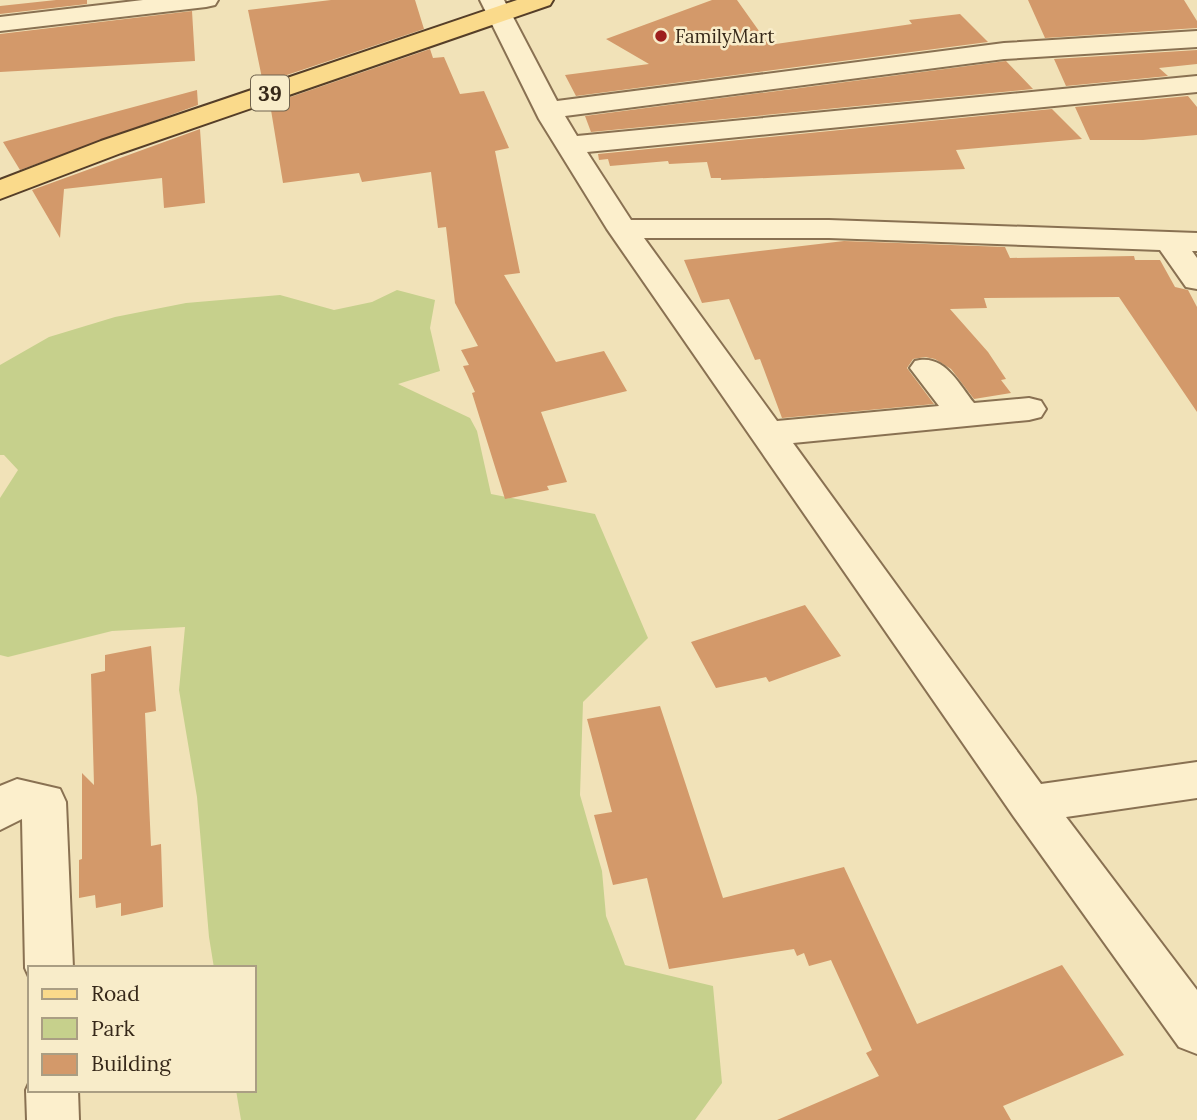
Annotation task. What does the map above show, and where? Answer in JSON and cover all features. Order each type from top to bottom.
[{"type":"main road","name":"39","points":[[0,190],[495,8],[541,0]]},
{"type":"street","points":[[0,24],[206,0]]},
{"type":"street","points":[[495,8],[568,145],[622,229],[1030,804],[1197,1030]]},
{"type":"street","points":[[549,110],[991,52],[1197,39]]},
{"type":"street","points":[[568,145],[1197,84]]},
{"type":"street","points":[[622,229],[829,229],[1183,242],[1197,280]]},
{"type":"street","points":[[927,368],[965,415]]},
{"type":"street","points":[[767,434],[1029,409]]},
{"type":"street","points":[[1030,804],[1197,780]]},
{"type":"street","points":[[0,811],[17,798],[44,802],[48,966]]},
{"type":"street","points":[[52,1092],[52,1120]]},
{"type":"green space","points":[[397,290],[435,300],[430,328],[440,371],[398,384],[470,418],[477,431],[491,494],[595,514],[648,638],[583,702],[580,795],[602,871],[606,916],[625,965],[713,986],[722,1083],[695,1120],[241,1120],[236,1092],[256,1092],[256,966],[214,966],[197,797],[179,690],[185,627],[112,631],[8,657],[0,655],[0,498],[18,470],[4,455],[0,455],[0,365],[49,337],[115,317],[186,303],[280,295],[334,310],[372,302]]},
{"type":"building","points":[[56,0],[87,0],[87,4],[0,14],[0,6]]},
{"type":"building","points":[[331,0],[415,0],[424,29],[263,83],[248,10]]},
{"type":"building","points":[[712,0],[737,0],[769,45],[912,24],[909,20],[960,14],[988,42],[576,96],[565,75],[649,64],[606,39]]},
{"type":"building","points":[[1028,0],[1184,0],[1197,21],[1197,28],[1045,38]]},
{"type":"building","points":[[192,11],[195,61],[0,72],[0,34]]},
{"type":"building","points":[[430,49],[433,58],[444,57],[460,94],[484,91],[509,148],[495,151],[520,273],[504,275],[556,362],[604,351],[627,391],[541,412],[567,482],[547,486],[549,490],[505,499],[472,393],[475,392],[463,366],[469,365],[461,350],[478,346],[455,303],[446,227],[438,228],[431,172],[362,182],[359,173],[283,183],[270,104]]},
{"type":"building","points":[[1197,50],[1197,64],[1159,68],[1168,76],[1066,86],[1054,59]]},
{"type":"building","points":[[1006,61],[1033,89],[591,132],[585,116]]},
{"type":"building","points":[[197,90],[198,105],[20,170],[3,142]]},
{"type":"building","points":[[1188,96],[1197,107],[1197,135],[1143,140],[1090,140],[1075,107]]},
{"type":"building","points":[[1052,109],[1082,139],[956,150],[965,169],[721,180],[711,178],[707,162],[669,164],[668,161],[610,166],[608,159],[599,160],[598,154]]},
{"type":"building","points":[[200,129],[205,203],[164,208],[162,178],[64,189],[60,238],[32,190]]},
{"type":"building","points":[[844,241],[1005,247],[1010,258],[1134,256],[1135,260],[1160,260],[1175,287],[1188,290],[1197,307],[1197,412],[1119,297],[984,298],[987,308],[950,309],[988,352],[1006,379],[1001,380],[1011,393],[974,399],[951,369],[935,359],[925,357],[913,359],[907,368],[934,404],[782,418],[760,359],[755,360],[729,299],[702,303],[684,260]]},
{"type":"building","points":[[805,605],[841,656],[769,682],[766,677],[716,688],[691,642]]},
{"type":"building","points":[[151,646],[156,711],[145,713],[151,846],[161,844],[163,907],[121,916],[121,903],[96,908],[95,895],[79,898],[82,773],[94,785],[91,674],[105,671],[105,655]]},
{"type":"building","points":[[660,706],[723,898],[844,867],[917,1024],[1062,965],[1124,1055],[1003,1106],[1011,1120],[777,1120],[879,1076],[866,1053],[872,1050],[831,960],[809,966],[804,953],[797,956],[794,949],[669,969],[647,878],[613,885],[594,815],[612,812],[587,719]]},
{"type":"place","name":"FamilyMart","points":[[661,36]]}]
